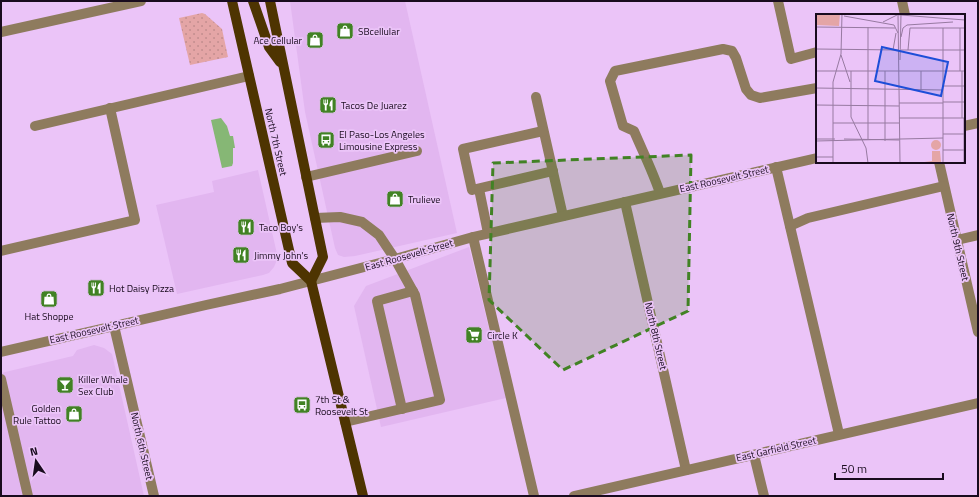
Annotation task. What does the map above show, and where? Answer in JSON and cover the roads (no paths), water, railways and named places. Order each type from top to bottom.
[{"type":"main road","name":"North 7th Street","points":[[232,1],[292,263],[311,281]]},
{"type":"main road","points":[[254,1],[269,47],[283,65]]},
{"type":"main road","points":[[270,1],[323,257],[311,281],[363,496]]},
{"type":"street","points":[[1,32],[140,1]]},
{"type":"street","points":[[778,1],[791,59],[816,52]]},
{"type":"street","points":[[902,1],[905,14]]},
{"type":"street","points":[[660,193],[652,170],[646,161],[634,132],[623,126],[610,80],[615,71],[723,49],[732,51],[736,58],[746,89],[751,95],[760,98],[816,88]]},
{"type":"street","points":[[35,126],[249,76]]},
{"type":"street","points":[[536,98],[563,216]]},
{"type":"street","points":[[1,251],[135,220],[110,108]]},
{"type":"street","points":[[965,126],[978,123]]},
{"type":"street","points":[[543,131],[463,149],[472,190],[553,171]]},
{"type":"street","points":[[306,177],[417,151]]},
{"type":"street","name":"East Roosevelt Street","points":[[1,352],[280,290],[488,233],[816,158]]},
{"type":"street","name":"North 9th Street","points":[[939,163],[978,332]]},
{"type":"street","points":[[776,167],[839,434]]},
{"type":"street","points":[[790,226],[808,218],[944,186]]},
{"type":"street","points":[[479,189],[488,233]]},
{"type":"street","name":"North 8th Street","points":[[625,202],[686,470]]},
{"type":"street","points":[[315,218],[340,217],[362,222],[378,235],[395,259],[415,295],[440,400],[345,422]]},
{"type":"street","points":[[957,240],[978,235]]},
{"type":"street","points":[[473,237],[534,496]]},
{"type":"street","points":[[402,409],[377,301],[413,291]]},
{"type":"street","name":"North 6th Street","points":[[114,326],[154,496]]},
{"type":"street","points":[[1,379],[28,496]]},
{"type":"street","name":"East Garfield Street","points":[[574,496],[611,492],[686,470],[978,403]]},
{"type":"street","points":[[754,455],[764,496]]},
{"type":"place","name":"SBcellular","points":[[345,31]]},
{"type":"place","name":"Ace Cellular","points":[[315,40]]},
{"type":"place","name":"Tacos De Juarez","points":[[328,105]]},
{"type":"place","name":"El Paso-Los Angeles Limousine Express","points":[[326,140]]},
{"type":"place","name":"Trulieve","points":[[395,199]]},
{"type":"place","name":"Taco Boy's","points":[[246,227]]},
{"type":"place","name":"Jimmy John's","points":[[241,255]]},
{"type":"place","name":"Hot Daisy Pizza","points":[[96,288]]},
{"type":"place","name":"Hat Shoppe","points":[[49,299]]},
{"type":"place","name":"Circle K","points":[[474,335]]},
{"type":"place","name":"Killer Whale Sex Club","points":[[65,385]]},
{"type":"place","name":"7th St & Roosevelt St","points":[[302,405]]},
{"type":"place","name":"Golden Rule Tattoo","points":[[74,414]]}]
